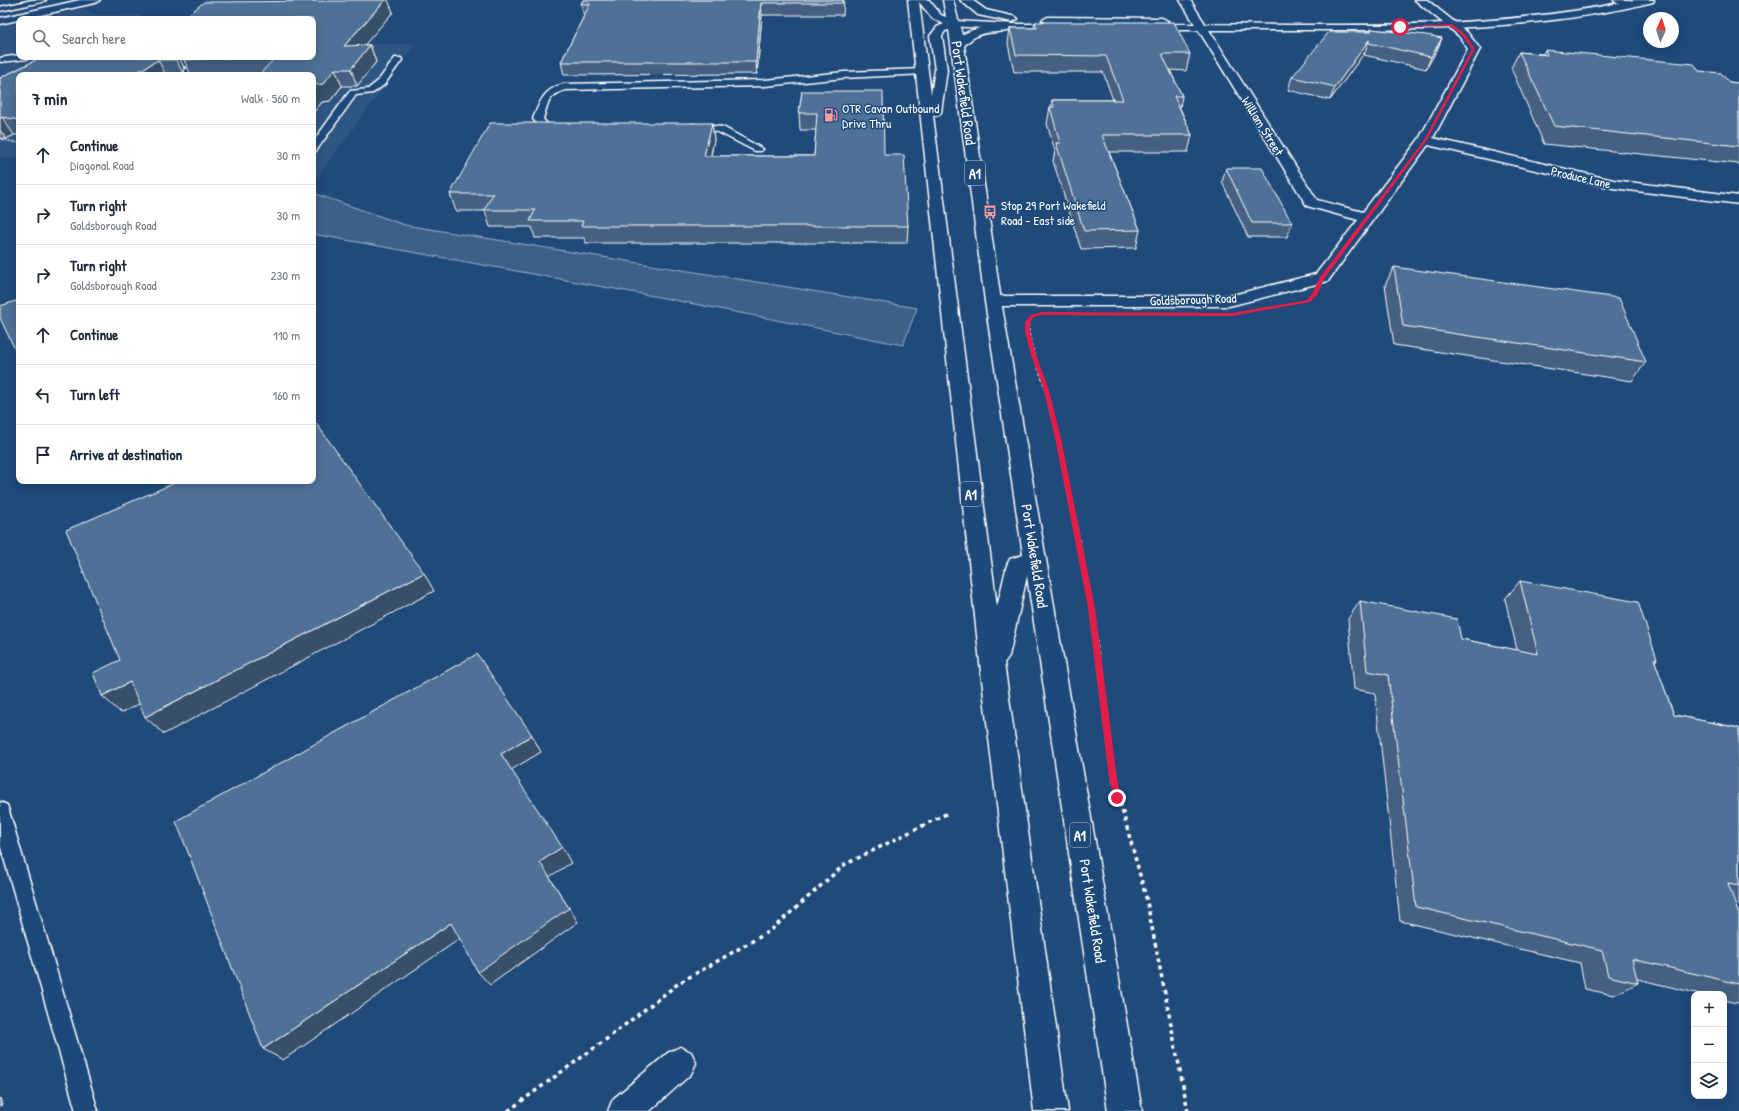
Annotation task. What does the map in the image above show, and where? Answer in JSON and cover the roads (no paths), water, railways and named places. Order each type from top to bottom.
[{"type":"main road","points":[[23,16],[95,0]]},
{"type":"main road","name":"A1","points":[[913,0],[993,672],[1051,1111]]},
{"type":"main road","points":[[923,0],[937,17],[954,24]]},
{"type":"main road","name":"Port Wakefield Road","points":[[948,0],[958,45],[993,301],[1125,1111]]},
{"type":"main road","points":[[965,0],[982,13],[1012,23]]},
{"type":"main road","name":"William Street","points":[[1185,0],[1312,203],[1368,218]]},
{"type":"main road","points":[[1420,0],[1447,23],[1613,0]]},
{"type":"main road","points":[[1619,0],[1639,1]]},
{"type":"main road","points":[[930,133],[941,70],[936,36],[941,29],[954,24],[1199,24],[1357,27],[1525,20],[1602,10],[1639,1]]},
{"type":"main road","points":[[0,21],[16,17]]},
{"type":"main road","points":[[958,45],[964,37],[980,31],[1012,23]]},
{"type":"main road","name":"Goldsborough Road","points":[[993,301],[1229,301],[1322,278],[1425,140],[1474,49],[1463,34],[1447,23]]},
{"type":"main road","name":"Produce Lane","points":[[1425,140],[1613,184],[1739,200]]},
{"type":"main road","points":[[993,672],[1018,565],[1036,560]]},
{"type":"main road","points":[[625,1111],[680,1063]]},
{"type":"lane","points":[[0,9],[42,0]]},
{"type":"lane","points":[[0,60],[16,58]]},
{"type":"lane","points":[[166,60],[185,63],[190,66],[189,72]]},
{"type":"lane","points":[[316,145],[353,93],[370,91],[381,83],[398,60]]},
{"type":"lane","points":[[566,128],[544,127],[538,119],[546,96],[550,92],[564,87],[765,83],[844,75],[922,72]]},
{"type":"lane","points":[[685,127],[720,129],[758,149]]},
{"type":"lane","points":[[0,811],[87,1111]]},
{"type":"place","name":"OTR Cavan Outbound Drive Thru","points":[[831,115]]},
{"type":"place","name":"Stop 29 Port Wakefield Road - East side","points":[[990,212]]}]
